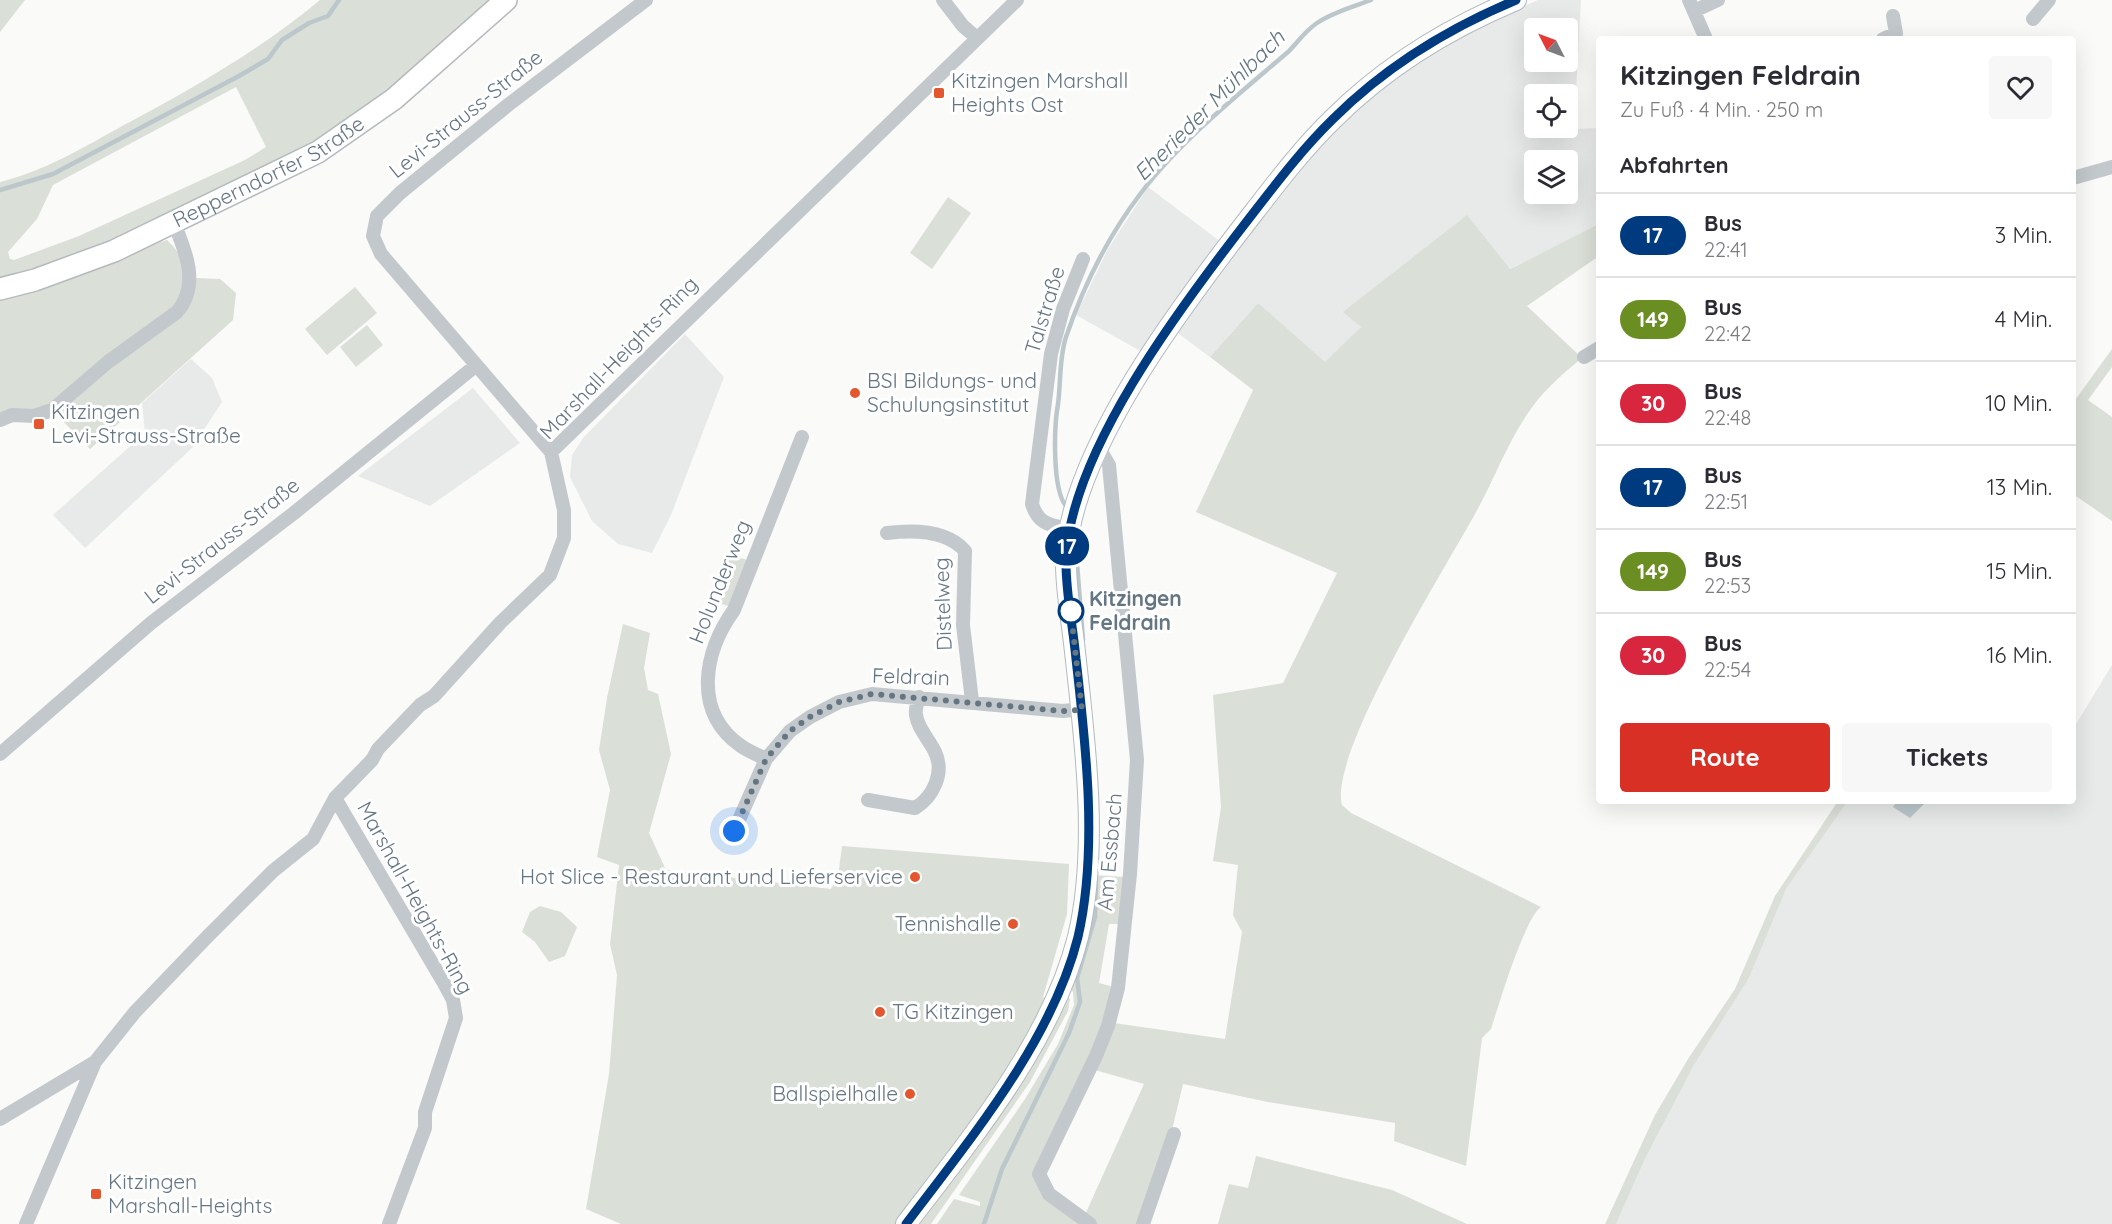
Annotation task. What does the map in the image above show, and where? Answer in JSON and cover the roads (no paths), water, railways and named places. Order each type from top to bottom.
[{"type":"main road","name":"Repperndorfer Straße","points":[[0,289],[78,265],[279,173],[346,134],[427,72],[506,0]]},
{"type":"main road","points":[[906,1224],[1020,1063],[1046,1020],[1078,936],[1085,884],[1087,831],[1082,710],[1066,562],[1068,529],[1081,487],[1099,448],[1147,362],[1201,281],[1284,173],[1333,119],[1377,81],[1417,51],[1486,12],[1516,0]]},
{"type":"street","name":"Levi-Strauss-Straße","points":[[551,452],[474,367],[381,254],[373,236],[377,216],[400,193],[508,105],[646,0]]},
{"type":"street","points":[[943,0],[963,26],[977,38]]},
{"type":"street","name":"Marshall-Heights-Ring","points":[[26,1224],[95,1062],[135,1012],[273,872],[313,839],[335,798],[372,760],[378,749],[420,705],[434,696],[501,623],[550,575],[564,538],[564,510],[551,452],[1017,0]]},
{"type":"street","points":[[1705,36],[1691,5],[1718,0]]},
{"type":"street","points":[[2033,19],[2049,0]]},
{"type":"street","points":[[1890,36],[1896,33],[1893,16]]},
{"type":"street","points":[[2076,177],[2112,167]]},
{"type":"street","points":[[0,420],[12,414],[33,416],[52,410],[108,362],[177,312],[186,301],[190,286],[184,246],[174,223]]},
{"type":"street","name":"Talstraße","points":[[1068,529],[1043,523],[1035,516],[1032,504],[1051,354],[1063,309],[1083,259]]},
{"type":"street","points":[[1584,357],[1596,350]]},
{"type":"street","name":"Levi-Strauss-Straße","points":[[0,754],[151,623],[294,513],[474,367]]},
{"type":"street","name":"Holunderweg","points":[[766,759],[740,746],[714,714],[708,695],[707,673],[718,631],[734,610],[802,437]]},
{"type":"street","name":"Am Essbach","points":[[1090,1224],[1049,1194],[1040,1174],[1096,1056],[1113,1011],[1118,988],[1134,819],[1137,760],[1130,684],[1109,465],[1099,448]]},
{"type":"street","name":"Distelweg","points":[[887,533],[912,530],[959,543],[966,550],[963,625],[972,701]]},
{"type":"street","name":"Feldrain","points":[[734,831],[766,759],[790,731],[810,717],[839,702],[872,694],[972,701],[1063,711],[1082,710]]},
{"type":"street","points":[[868,800],[915,808],[927,800],[933,792],[938,768],[936,754],[920,728],[915,713],[919,697]]},
{"type":"street","name":"Marshall-Heights-Ring","points":[[335,798],[449,993],[456,1018],[425,1112],[425,1128],[389,1224]]},
{"type":"street","name":"Marshall-Heights-Ring","points":[[0,1119],[95,1062]]},
{"type":"street","points":[[1143,1224],[1174,1134]]},
{"type":"waterway","points":[[0,190],[53,174],[239,76],[268,59],[282,40],[309,23],[328,16],[339,0]]},
{"type":"waterway","name":"Eherieder Mühlbach","points":[[1066,506],[1058,486],[1055,457],[1062,353],[1080,299],[1118,226],[1141,193],[1174,155],[1211,119],[1288,52],[1309,30],[1330,16],[1371,0]]},
{"type":"waterway","name":"Eherieder Mühlbach","points":[[1078,540],[1077,563],[1083,640]]},
{"type":"waterway","name":"Eherieder Mühlbach","points":[[984,1224],[1002,1169],[1069,1033],[1080,1002],[1077,978],[1095,917],[1096,879]]},
{"type":"place","name":"Kitzingen Marshall Heights Ost","points":[[939,93]]},
{"type":"place","name":"BSI Bildungs- und Schulungsinstitut","points":[[855,393]]},
{"type":"place","name":"Kitzingen Levi-Strauss-Straße","points":[[39,424]]},
{"type":"place","name":"Kitzingen Feldrain","points":[[1071,611]]},
{"type":"place","name":"Hot Slice - Restaurant und Lieferservice","points":[[915,877]]},
{"type":"place","name":"Tennishalle","points":[[1013,924]]},
{"type":"place","name":"TG Kitzingen","points":[[880,1012]]},
{"type":"place","name":"Ballspielhalle","points":[[910,1094]]},
{"type":"place","name":"Kitzingen Marshall-Heights","points":[[96,1194]]}]
